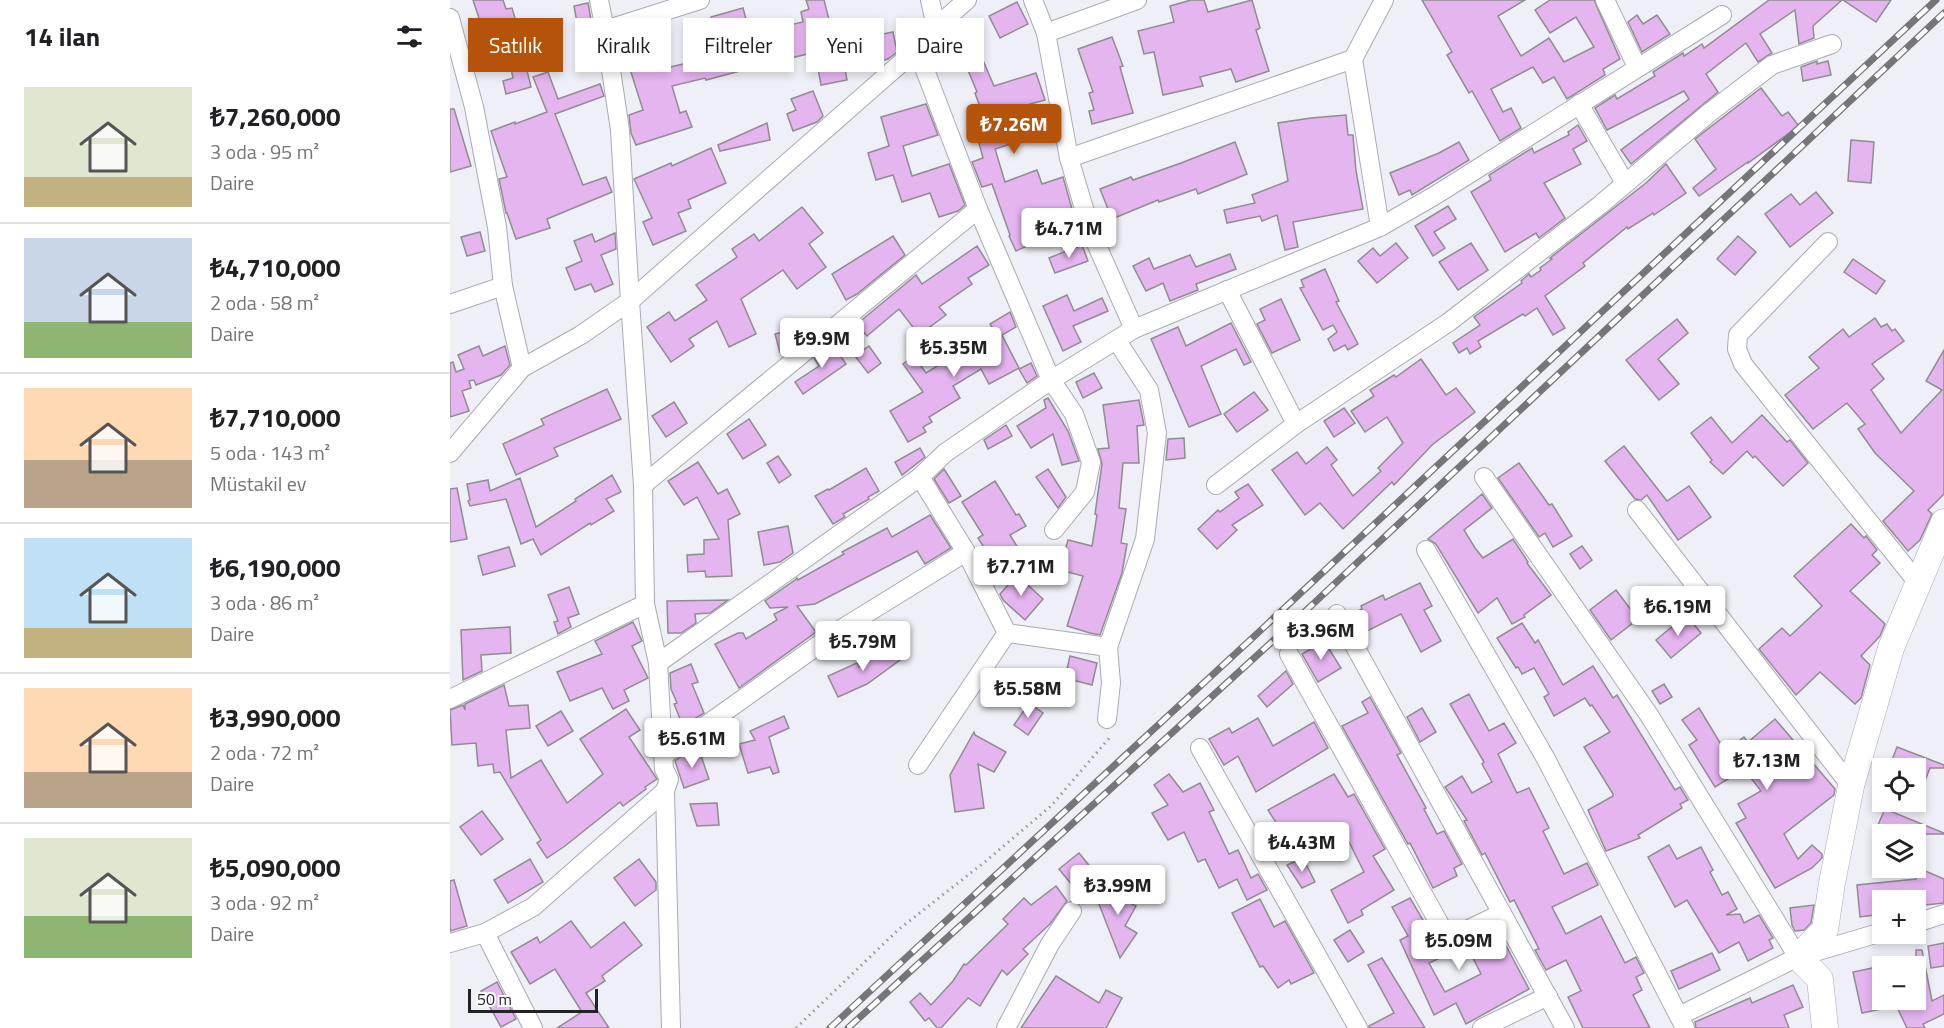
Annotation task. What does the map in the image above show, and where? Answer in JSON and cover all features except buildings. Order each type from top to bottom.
[{"type":"street","points":[[599,0],[603,18]]},
{"type":"street","points":[[643,18],[700,0]]},
{"type":"street","points":[[930,0],[934,18]]},
{"type":"street","points":[[946,18],[967,0]]},
{"type":"street","points":[[1033,0],[1046,33],[1069,158],[1091,232],[1134,329]]},
{"type":"street","points":[[1046,33],[1137,0]]},
{"type":"street","points":[[1380,227],[1353,59],[1384,0]]},
{"type":"street","points":[[1605,0],[1637,67]]},
{"type":"street","points":[[658,663],[920,477],[945,453],[1051,380],[1134,329],[1380,227],[1434,196],[1722,15]]},
{"type":"street","points":[[450,18],[474,107],[497,227],[503,286],[522,368]]},
{"type":"street","points":[[1216,485],[1296,424],[1449,322],[1591,212],[1710,113],[1772,65],[1832,44]]},
{"type":"street","points":[[1069,158],[1353,59]]},
{"type":"street","points":[[450,453],[522,368],[581,335],[630,301],[896,68]]},
{"type":"street","points":[[611,72],[620,130],[643,485],[645,604],[658,663],[664,769],[669,779],[665,791],[671,1028]]},
{"type":"street","points":[[925,72],[978,209],[1051,380],[1074,414],[1091,462],[1085,492],[1054,530]]},
{"type":"street","points":[[1579,104],[1625,183]]},
{"type":"street","points":[[643,485],[978,209]]},
{"type":"street","points":[[1828,242],[1738,335],[1737,349],[1743,364],[1918,583]]},
{"type":"street","points":[[450,304],[503,286]]},
{"type":"street","points":[[1227,290],[1296,424]]},
{"type":"street","points":[[1107,719],[1111,683],[1108,647],[1145,539],[1156,433],[1149,390],[1117,341]]},
{"type":"street","points":[[450,433],[478,421]]},
{"type":"street","points":[[920,477],[966,552],[1007,633]]},
{"type":"street","points":[[1484,477],[1649,715],[1798,957],[1820,979],[1825,1028]]},
{"type":"street","points":[[1637,510],[1851,786]]},
{"type":"street","points":[[1798,957],[1825,930],[1851,786],[1891,648],[1944,522]]},
{"type":"street","points":[[1426,550],[1546,759],[1682,1022],[1798,957],[1872,935]]},
{"type":"street","points":[[663,755],[838,631],[966,552]]},
{"type":"street","points":[[450,699],[645,604]]},
{"type":"street","points":[[1337,614],[1565,1028]]},
{"type":"street","points":[[1007,633],[1108,647]]},
{"type":"street","points":[[918,765],[1007,633]]},
{"type":"street","points":[[1289,654],[1448,939],[1502,913]]},
{"type":"street","points":[[1200,748],[1358,1028]]},
{"type":"street","points":[[450,943],[485,933],[533,907],[665,791]]},
{"type":"street","points":[[1006,1028],[1050,944],[1072,911]]},
{"type":"street","points":[[1926,920],[1944,914]]},
{"type":"street","points":[[485,933],[533,1028]]},
{"type":"street","points":[[1482,1028],[1548,996]]},
{"type":"path","points":[[796,1028],[898,930],[986,861],[1051,806],[1111,736],[1107,719]]},
{"type":"railway","points":[[830,1028],[1261,630],[1936,0]]},
{"type":"railway","points":[[848,1028],[1297,619],[1944,13]]}]
